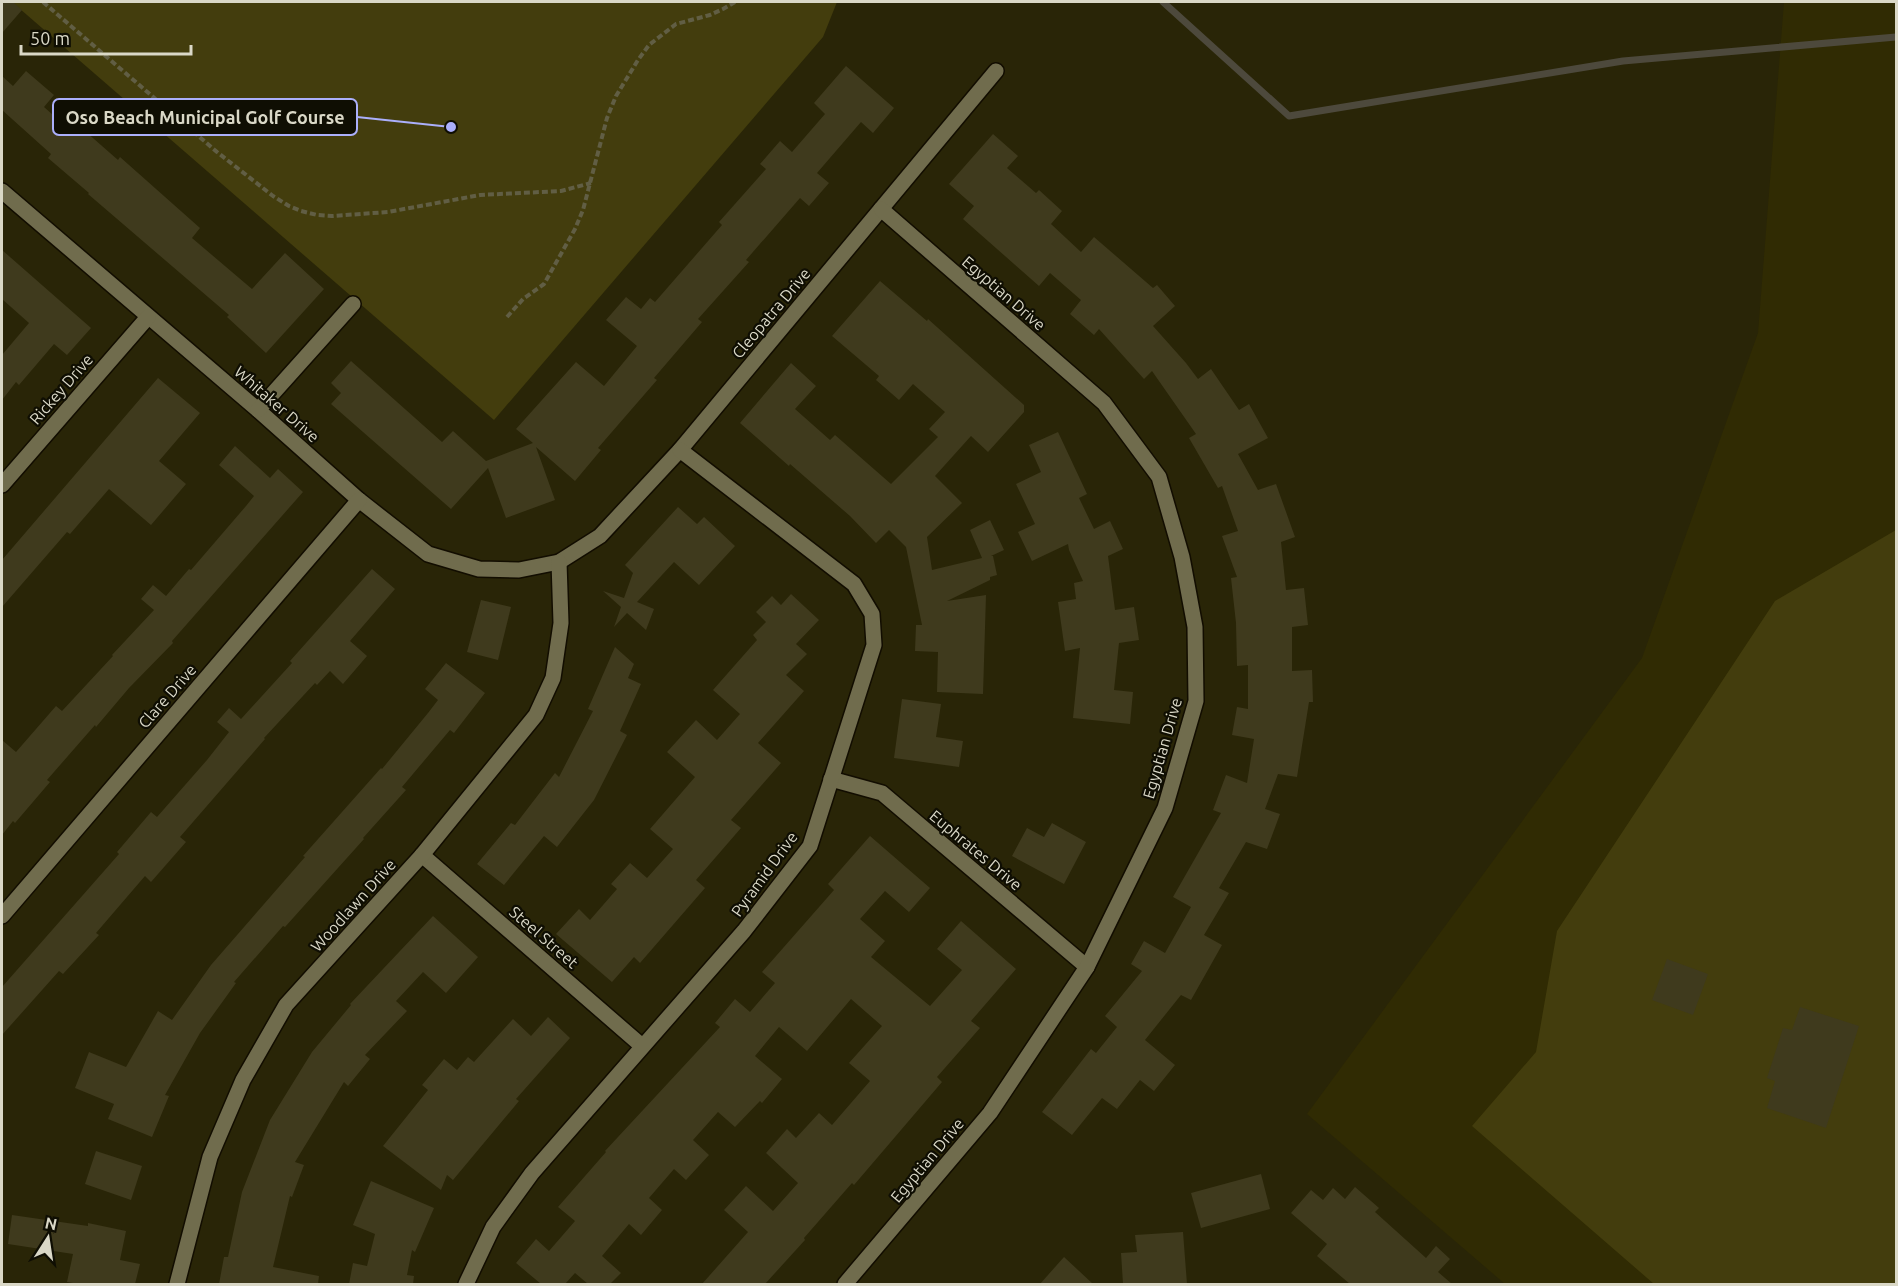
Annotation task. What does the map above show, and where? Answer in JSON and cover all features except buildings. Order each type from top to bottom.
[{"type":"street","name":"Cleopatra Drive","points":[[559,562],[600,536],[680,450],[996,71]]},
{"type":"street","name":"Whitaker Drive","points":[[2,191],[258,410],[359,500],[428,554],[479,569],[519,570],[559,562]]},
{"type":"street","name":"Egyptian Drive","points":[[845,1284],[990,1113],[1088,967],[1164,808],[1196,701],[1195,627],[1182,557],[1159,477],[1104,403],[880,209]]},
{"type":"street","points":[[258,410],[353,304]]},
{"type":"street","name":"Rickey Drive","points":[[2,485],[148,317]]},
{"type":"street","name":"Pyramid Drive","points":[[466,1284],[494,1227],[532,1173],[744,931],[810,846],[874,645],[872,614],[854,584],[680,450]]},
{"type":"street","name":"Clare Drive","points":[[2,916],[359,500]]},
{"type":"street","name":"Woodlawn Drive","points":[[177,1284],[210,1157],[243,1080],[286,1005],[422,855],[536,715],[553,678],[561,623],[559,562]]},
{"type":"street","name":"Euphrates Drive","points":[[831,779],[882,793],[1088,967]]},
{"type":"street","name":"Steel Street","points":[[422,855],[642,1046]]},
{"type":"path","points":[[43,2],[225,158],[273,196],[301,211],[332,216],[388,212],[480,195],[561,191],[591,183]]},
{"type":"path","points":[[507,316],[523,299],[544,284],[575,229],[591,183],[607,118],[626,78],[649,45],[676,24],[710,15],[735,2]]},
{"type":"shaded area","points":[[12,2],[837,2],[823,37],[494,420]]},
{"type":"shaded area","points":[[1784,2],[1896,2],[1896,1284],[1505,1284],[1307,1114],[1642,658],[1758,333]]},
{"type":"shaded area","points":[[1896,530],[1896,1284],[1654,1284],[1472,1126],[1536,1052],[1557,931],[1775,601]]},
{"type":"waterway","points":[[1163,2],[1289,116],[1623,61],[1896,37]]},
{"type":"place","name":"Oso Beach Municipal Golf Course","points":[[451,127]]}]
